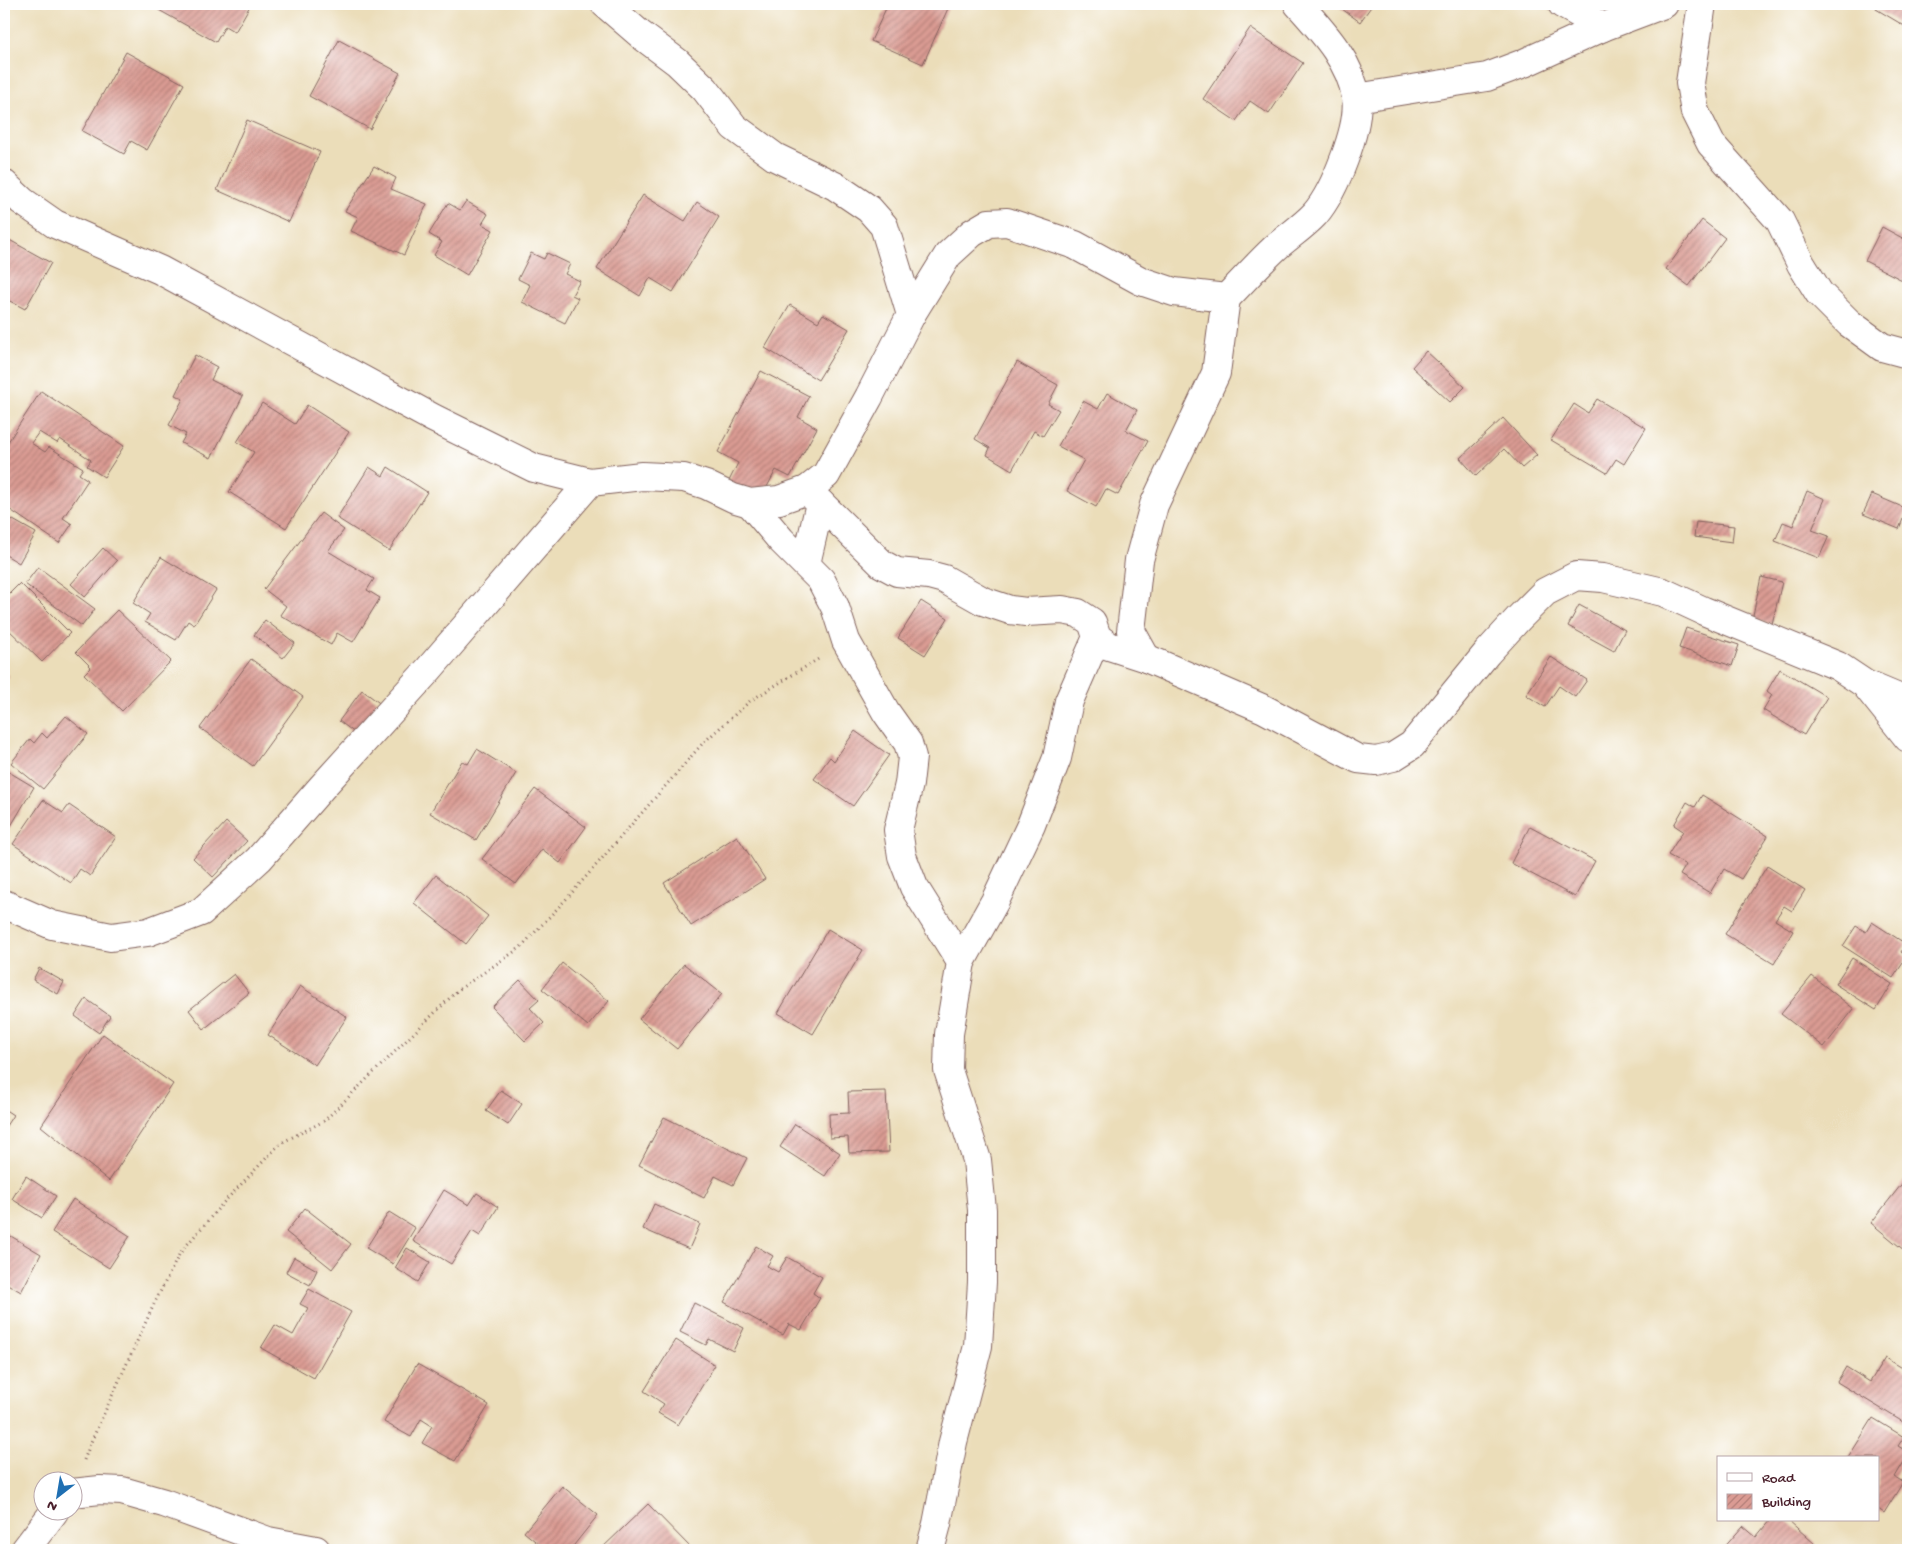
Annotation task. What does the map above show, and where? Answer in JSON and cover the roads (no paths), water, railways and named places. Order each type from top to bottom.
[{"type":"street","points":[[605,4],[641,35],[677,62],[705,89],[734,127],[774,156],[835,186],[869,208],[884,226],[911,315]]},
{"type":"street","points":[[1146,658],[1131,631],[1139,560],[1154,505],[1216,373],[1226,298],[1274,249],[1315,214],[1342,167],[1353,129],[1356,98],[1348,72],[1329,39],[1298,4]]},
{"type":"street","points":[[1562,4],[1602,27]]},
{"type":"street","points":[[1356,98],[1486,77],[1524,63],[1602,27],[1664,4]]},
{"type":"street","points":[[1702,4],[1690,84],[1695,112],[1711,144],[1780,221],[1801,264],[1819,294],[1849,323],[1882,347],[1908,354]]},
{"type":"street","points":[[4,184],[22,201],[55,224],[160,270],[433,418],[534,468],[590,482],[642,476],[684,478],[750,503],[813,496]]},
{"type":"street","points":[[806,564],[813,496],[870,397],[911,315],[948,255],[972,233],[989,223],[1007,222],[1075,245],[1140,281],[1174,292],[1226,298]]},
{"type":"street","points":[[4,904],[52,925],[111,937],[148,932],[200,912],[260,859],[322,787],[429,669],[590,482]]},
{"type":"street","points":[[813,496],[882,564],[897,572],[929,575],[944,579],[983,602],[1010,610],[1026,612],[1062,610],[1078,613],[1092,622],[1097,637],[1110,646],[1146,658],[1264,709],[1358,759],[1376,761],[1393,757],[1412,745],[1487,653],[1545,592],[1576,576],[1603,578],[1663,592],[1704,611],[1838,666],[1865,684],[1908,702]]},
{"type":"street","points":[[750,503],[781,540],[821,580],[835,607],[846,642],[886,712],[908,743],[912,757],[909,784],[898,830],[902,856],[914,887],[961,962]]},
{"type":"street","points":[[930,1550],[953,1442],[978,1346],[982,1282],[982,1210],[977,1160],[948,1070],[949,1034],[961,962],[995,901],[1031,824],[1057,758],[1069,701],[1097,637]]},
{"type":"street","points":[[1865,684],[1908,738]]},
{"type":"street","points":[[82,1492],[100,1490],[122,1491],[164,1503],[268,1542],[316,1550]]},
{"type":"street","points":[[25,1550],[46,1522]]}]
